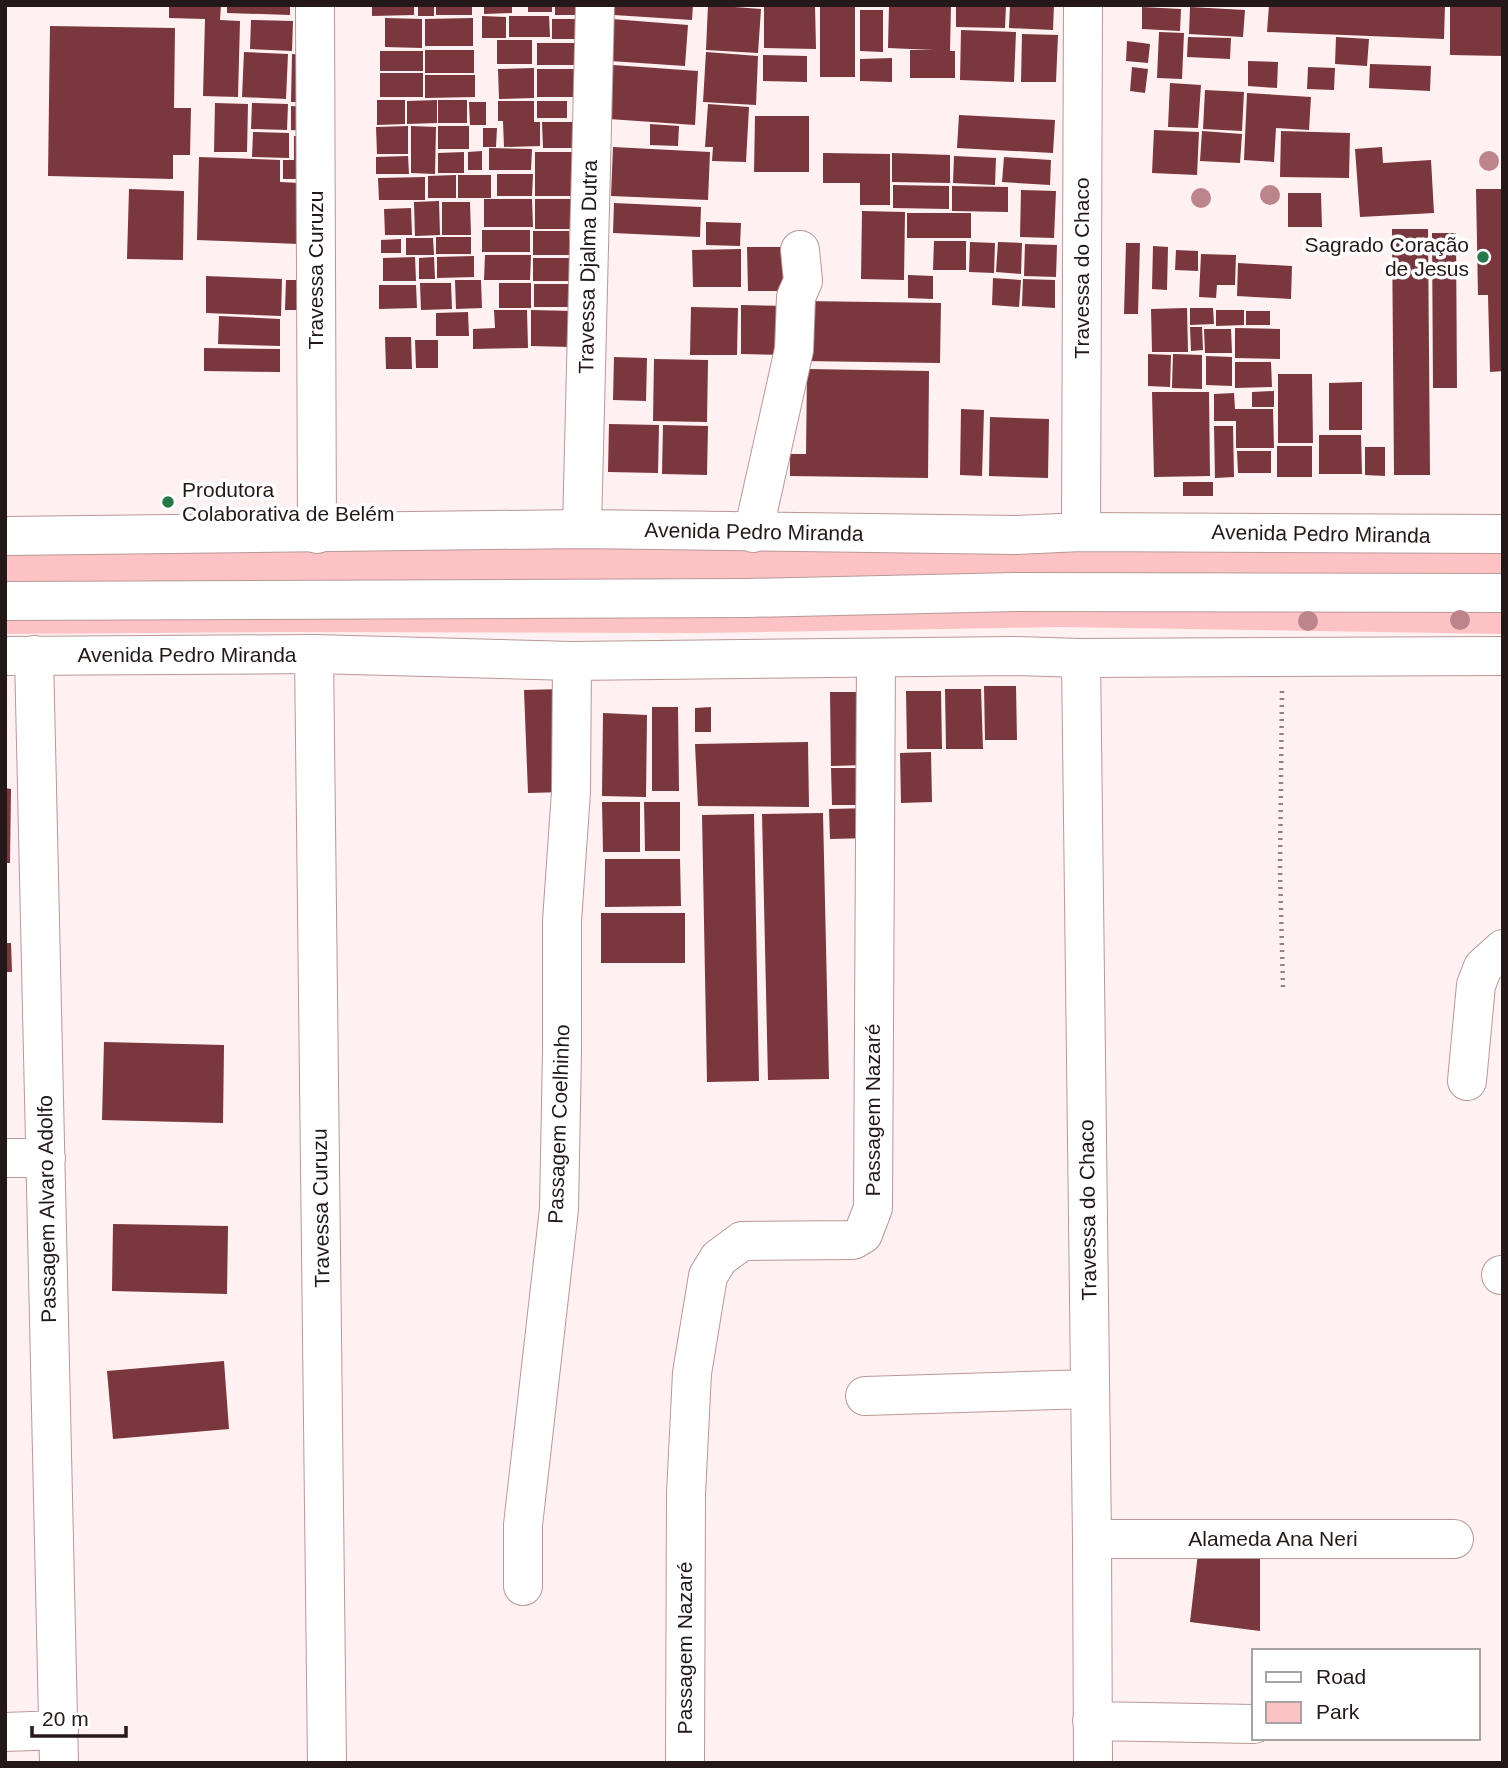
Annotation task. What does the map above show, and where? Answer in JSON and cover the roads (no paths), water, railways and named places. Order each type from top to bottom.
[{"type":"street","name":"Travessa Curuzu","points":[[316,5],[317,534]]},
{"type":"street","name":"Travessa Djalma Dutra","points":[[582,529],[595,5]]},
{"type":"street","name":"Travessa do Chaco","points":[[1081,531],[1083,5]]},
{"type":"street","points":[[753,533],[794,350],[796,297],[803,281],[800,250]]},
{"type":"street","name":"Avenida Pedro Miranda","points":[[5,536],[582,529],[1016,535],[1081,531],[1503,534]]},
{"type":"street","points":[[5,601],[734,598],[1015,592],[1503,593]]},
{"type":"street","name":"Travessa Curuzu","points":[[314,654],[327,1763]]},
{"type":"street","name":"Avenida Pedro Miranda","points":[[20,656],[314,654],[572,661],[1014,656],[1503,656]]},
{"type":"street","name":"Passagem Alvaro Adolfo","points":[[20,656],[46,1158],[59,1747]]},
{"type":"street","name":"Travessa do Chaco","points":[[1081,658],[1093,1763]]},
{"type":"street","name":"Passagem Nazaré","points":[[685,1763],[686,1494],[692,1373],[708,1276],[719,1258],[742,1241],[853,1240],[863,1234],[873,1208],[876,659]]},
{"type":"street","name":"Passagem Coelhinho","points":[[523,1586],[523,1525],[559,1209],[562,921],[571,792],[572,661]]},
{"type":"street","points":[[1467,1081],[1476,985],[1483,967],[1503,949]]},
{"type":"street","points":[[5,1158],[46,1158]]},
{"type":"street","points":[[865,1396],[1090,1389]]},
{"type":"street","name":"Alameda Ana Neri","points":[[1092,1539],[1454,1539]]},
{"type":"street","points":[[1092,1721],[1252,1724]]},
{"type":"street","points":[[5,1732],[59,1747]]},
{"type":"place","name":"Sagrado Coração de Jesus","points":[[1483,257]]},
{"type":"place","name":"Produtora Colaborativa de Belém","points":[[168,502]]}]
